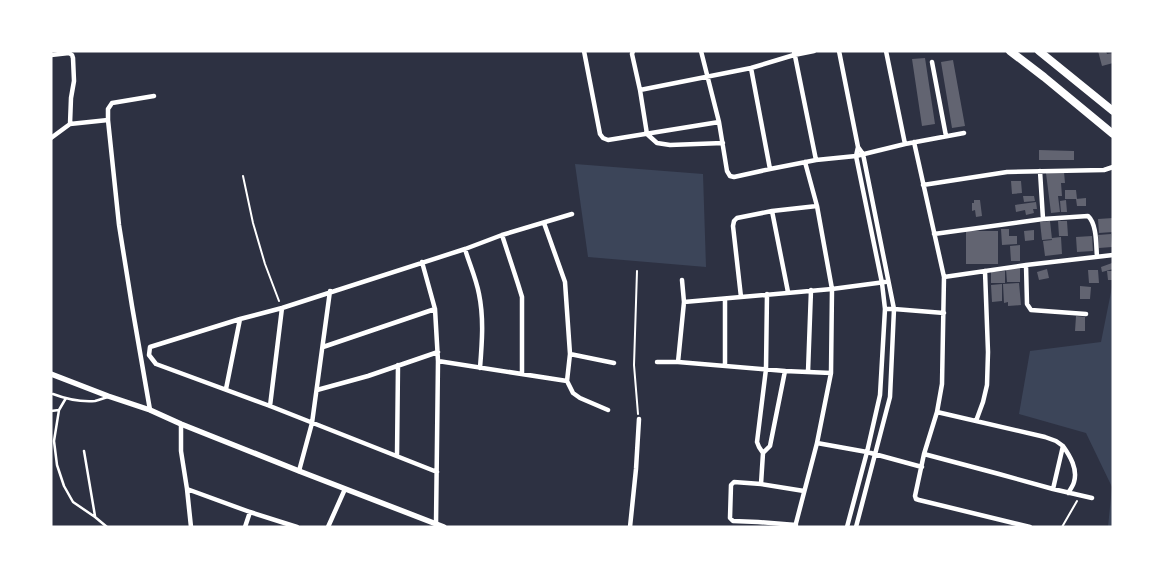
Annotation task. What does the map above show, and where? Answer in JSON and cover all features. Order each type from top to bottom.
[{"type":"highway","points":[[1010,51],[1113,134]]},
{"type":"highway","points":[[1039,51],[1113,111]]},
{"type":"street","points":[[584,51],[600,134],[603,138],[608,140],[719,122]]},
{"type":"street","points":[[633,51],[647,134],[657,143],[670,145],[723,143]]},
{"type":"street","points":[[701,51],[719,122],[727,171],[730,176],[734,177],[816,160],[856,156],[914,142],[964,133]]},
{"type":"street","points":[[640,90],[750,68],[794,53],[814,51]]},
{"type":"street","points":[[839,51],[858,147],[856,156],[882,283],[885,309],[880,395],[847,527]]},
{"type":"street","points":[[886,51],[905,144]]},
{"type":"street","points":[[51,55],[69,53],[73,58],[74,81],[70,124]]},
{"type":"street","points":[[794,53],[816,160]]},
{"type":"street","points":[[932,62],[946,136]]},
{"type":"street","points":[[750,68],[770,169]]},
{"type":"street","points":[[150,410],[119,225],[108,109],[112,103],[154,96]]},
{"type":"street","points":[[51,138],[70,124],[108,120]]},
{"type":"street","points":[[914,142],[944,277],[942,384],[937,412],[924,454],[915,496],[916,499],[1030,527]]},
{"type":"street","points":[[856,527],[890,398],[894,309],[863,154],[858,147]]},
{"type":"street","points":[[804,491],[734,482],[731,485],[730,518],[733,521],[795,526],[817,443],[831,373],[832,288],[817,206],[805,162]]},
{"type":"street","points":[[923,185],[1007,172],[1104,170],[1113,167]]},
{"type":"street","points":[[1040,171],[1043,218]]},
{"type":"street","points":[[741,297],[733,226],[734,220],[772,211],[817,206]]},
{"type":"street","points":[[772,211],[788,292]]},
{"type":"street","points":[[437,472],[226,389],[156,364],[151,359],[150,347],[282,308],[465,249],[502,235],[572,214]]},
{"type":"street","points":[[934,234],[1043,218],[1088,216],[1094,225],[1097,257]]},
{"type":"street","points":[[544,223],[565,282],[570,354],[567,381],[574,393],[580,398],[608,410]]},
{"type":"street","points":[[502,235],[522,297],[522,374]]},
{"type":"street","points":[[465,249],[479,292],[482,338],[480,368]]},
{"type":"street","points":[[944,277],[1113,255]]},
{"type":"street","points":[[422,262],[435,309],[438,352],[436,524]]},
{"type":"street","points":[[1026,265],[1027,304],[1031,310],[1086,314]]},
{"type":"street","points":[[976,421],[987,385],[986,271]]},
{"type":"street","points":[[678,362],[684,302],[682,280]]},
{"type":"street","points":[[684,302],[889,281]]},
{"type":"street","points":[[808,372],[811,290]]},
{"type":"street","points":[[299,471],[312,423],[330,291]]},
{"type":"street","points":[[763,453],[758,447],[757,442],[766,369],[767,294]]},
{"type":"street","points":[[725,299],[726,365]]},
{"type":"street","points":[[270,406],[282,308]]},
{"type":"street","points":[[323,347],[435,309]]},
{"type":"street","points":[[885,309],[944,313]]},
{"type":"street","points":[[226,389],[240,319]]},
{"type":"street","points":[[317,390],[368,376],[438,352]]},
{"type":"street","points":[[570,354],[614,363]]},
{"type":"street","points":[[438,361],[567,381]]},
{"type":"street","points":[[656,362],[831,373]]},
{"type":"street","points":[[398,365],[398,456]]},
{"type":"street","points":[[761,484],[763,453],[770,446],[784,371]]},
{"type":"street","points":[[51,373],[108,396],[150,410],[180,424],[444,527]]},
{"type":"street","points":[[937,412],[1056,441],[1063,446],[1070,456],[1074,472],[1074,481],[1068,493]]},
{"type":"street","points":[[630,527],[639,419]]},
{"type":"street","points":[[180,424],[181,451],[191,527]]},
{"type":"street","points":[[817,443],[867,452],[922,468]]},
{"type":"street","points":[[1053,490],[1063,446]]},
{"type":"street","points":[[924,454],[1053,490],[1092,498]]},
{"type":"street","points":[[187,489],[286,525],[297,527]]},
{"type":"street","points":[[328,527],[345,489]]},
{"type":"street","points":[[245,527],[250,512]]},
{"type":"lane","points":[[53,394],[78,400],[96,401],[108,396]]},
{"type":"lane","points":[[66,398],[59,410],[54,441],[57,465],[64,486],[73,502],[107,527]]},
{"type":"lane","points":[[51,411],[59,410]]},
{"type":"lane","points":[[84,451],[95,517]]},
{"type":"path","points":[[243,176],[253,223],[265,264],[282,308]]},
{"type":"path","points":[[637,271],[634,365],[639,419]]},
{"type":"path","points":[[1062,527],[1080,496]]},
{"type":"shaded area","points":[[575,164],[703,174],[706,267],[588,257]]},
{"type":"shaded area","points":[[1112,287],[1113,527],[1108,527],[1112,487],[1086,433],[1019,414],[1030,351],[1101,342]]},
{"type":"building","points":[[1098,51],[1106,51],[1107,54],[1113,53],[1113,63],[1102,66]]},
{"type":"building","points":[[925,58],[935,124],[922,126],[912,59]]},
{"type":"building","points":[[953,60],[965,126],[952,128],[941,62]]},
{"type":"building","points":[[1039,150],[1074,151],[1074,160],[1039,160]]},
{"type":"building","points":[[1064,172],[1065,183],[1061,183],[1062,196],[1058,196],[1060,212],[1051,213],[1046,173]]},
{"type":"building","points":[[1011,181],[1021,181],[1022,193],[1012,194]]},
{"type":"building","points":[[1065,190],[1076,190],[1077,199],[1065,199]]},
{"type":"building","points":[[1023,196],[1034,196],[1035,201],[1024,202]]},
{"type":"building","points":[[1086,198],[1086,206],[1077,206],[1076,199]]},
{"type":"building","points":[[974,200],[980,200],[982,216],[976,217],[975,210],[972,211]]},
{"type":"building","points":[[1066,200],[1067,212],[1061,212],[1060,201]]},
{"type":"building","points":[[1036,202],[1037,209],[1033,209],[1034,213],[1026,215],[1025,210],[1016,212],[1015,205]]},
{"type":"building","points":[[1113,218],[1113,232],[1099,233],[1098,219]]},
{"type":"building","points":[[1050,221],[1052,239],[1042,240],[1040,222]]},
{"type":"building","points":[[1058,221],[1067,221],[1068,236],[1059,236]]},
{"type":"building","points":[[1001,229],[1009,229],[1009,236],[1017,236],[1017,244],[1002,245]]},
{"type":"building","points":[[1034,230],[1034,240],[1025,241],[1024,231]]},
{"type":"building","points":[[966,231],[998,231],[998,264],[966,264]]},
{"type":"building","points":[[1111,234],[1112,247],[1099,248],[1098,235]]},
{"type":"building","points":[[1092,236],[1093,251],[1077,252],[1076,237]]},
{"type":"building","points":[[1061,237],[1062,254],[1045,256],[1043,241]]},
{"type":"building","points":[[1020,245],[1020,261],[1011,261],[1010,246]]},
{"type":"building","points":[[1112,263],[1113,269],[1102,272],[1101,267]]},
{"type":"building","points":[[1020,268],[1020,282],[1007,282],[1006,269]]},
{"type":"building","points":[[1047,269],[1049,278],[1039,280],[1037,272]]},
{"type":"building","points":[[1088,270],[1098,270],[1099,283],[1089,283]]},
{"type":"building","points":[[1005,271],[1005,283],[991,283],[991,272]]},
{"type":"building","points":[[1107,271],[1113,271],[1113,280],[1108,280]]},
{"type":"building","points":[[1019,283],[1021,305],[1008,306],[1008,302],[1004,303],[1003,284]]},
{"type":"building","points":[[1002,284],[1002,301],[992,302],[991,285]]},
{"type":"building","points":[[1080,286],[1091,287],[1090,299],[1080,299]]},
{"type":"building","points":[[1076,316],[1085,317],[1085,331],[1075,331]]}]
